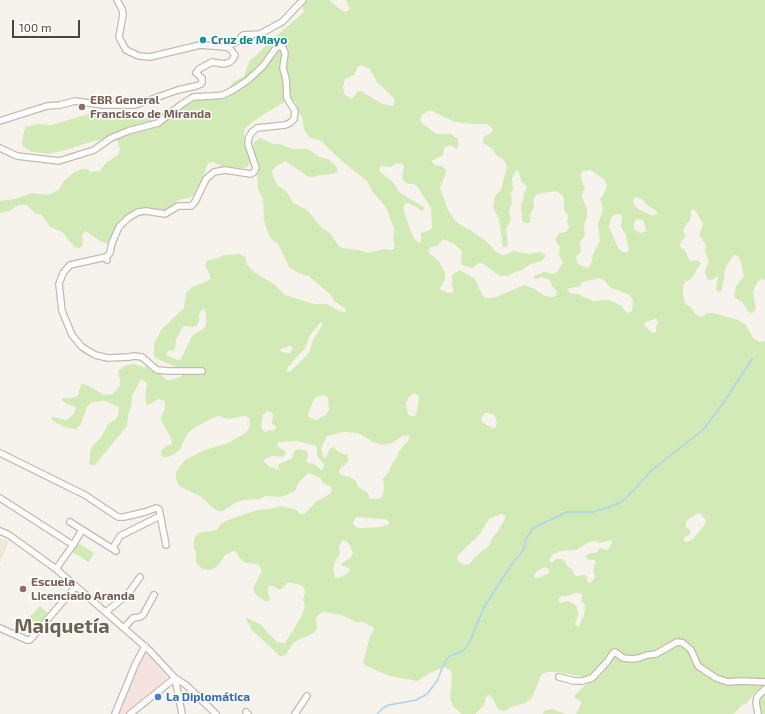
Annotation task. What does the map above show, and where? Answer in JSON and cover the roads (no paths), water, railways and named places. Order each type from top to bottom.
[{"type":"street","points":[[0,121],[47,106],[60,105],[75,101],[103,105],[136,105],[178,90],[201,84],[202,78],[196,73],[199,68],[212,62],[224,64],[230,62],[235,55],[226,47],[200,45],[150,57],[133,54],[126,50],[119,37],[123,15],[122,9],[117,0]]},
{"type":"street","points":[[226,47],[238,40],[243,35],[260,34],[282,22],[303,0]]},
{"type":"street","points":[[0,148],[17,156],[59,161],[94,150],[117,135],[158,123],[182,104],[194,98],[222,95],[233,90],[248,80],[263,66],[276,48],[280,46],[283,48],[285,53],[283,68],[286,79],[287,98],[295,111],[294,119],[285,125],[257,128],[252,132],[249,136],[248,144],[256,168],[254,172],[251,174],[225,170],[214,172],[206,179],[195,202],[190,206],[178,206],[165,214],[146,211],[138,212],[128,218],[120,227],[107,258],[70,265],[63,273],[59,284],[62,310],[72,335],[82,347],[95,355],[108,358],[134,356],[142,357],[157,370],[202,371]]},
{"type":"street","points":[[0,453],[85,495],[118,517],[124,518],[156,508],[159,509],[166,545]]},
{"type":"street","points":[[0,498],[73,545]]},
{"type":"street","points":[[70,522],[114,550],[120,536],[160,516]]},
{"type":"street","points":[[56,569],[82,530]]},
{"type":"street","points":[[0,532],[9,536],[56,569],[145,646],[175,678],[186,685],[216,714]]},
{"type":"street","points":[[106,612],[128,594],[140,577]]},
{"type":"street","points":[[0,628],[30,640],[76,586]]},
{"type":"street","points":[[124,628],[133,618],[143,615],[154,595]]},
{"type":"street","points":[[559,677],[574,681],[582,681],[592,678],[615,652],[623,658],[639,658],[656,654],[677,642],[683,643],[691,650],[698,666],[716,678],[728,682],[765,682]]},
{"type":"street","points":[[115,714],[145,646]]},
{"type":"street","points":[[130,714],[175,678]]},
{"type":"street","points":[[175,678],[182,714]]},
{"type":"street","points":[[758,714],[756,702],[757,697],[765,689]]},
{"type":"street","points":[[295,714],[307,696]]},
{"type":"waterway","points":[[377,714],[389,705],[416,700],[427,694],[437,681],[447,659],[466,648],[484,607],[514,561],[520,555],[524,548],[526,539],[533,528],[567,512],[593,512],[619,503],[626,498],[653,469],[703,430],[724,402],[752,359]]},
{"type":"place","name":"Cruz de Mayo","points":[[203,40]]},
{"type":"place","name":"EBR General Francisco de Miranda","points":[[82,107]]},
{"type":"place","name":"Escuela Licenciado Aranda","points":[[23,589]]},
{"type":"place","name":"La Diplomática","points":[[158,697]]},
{"type":"district","name":"Maiquetía","points":[[62,626]]}]
